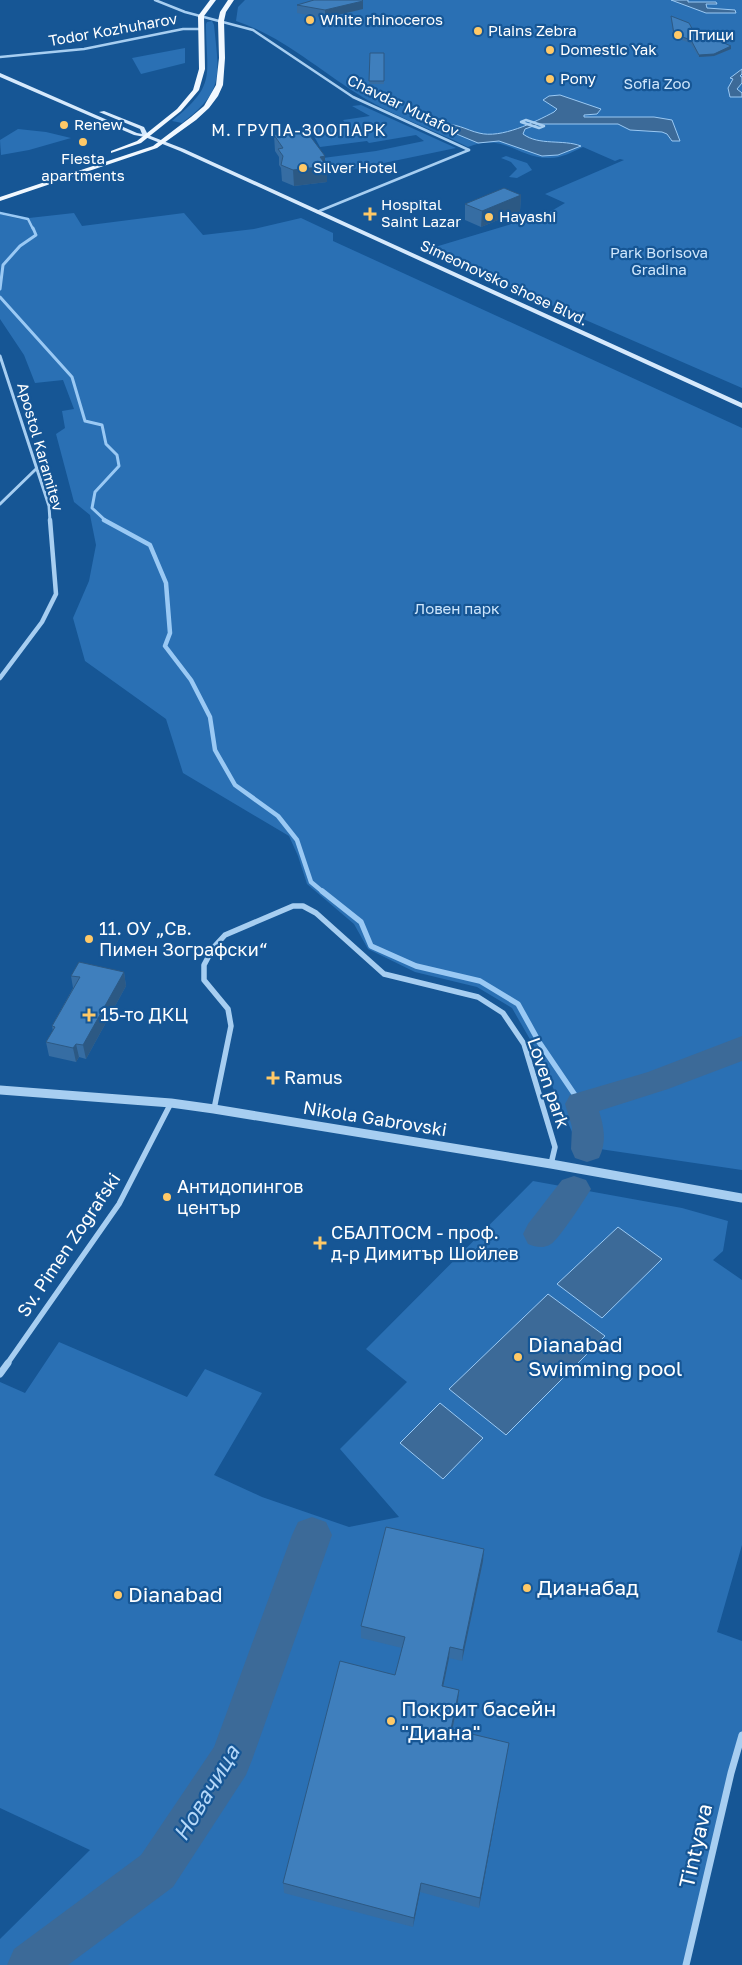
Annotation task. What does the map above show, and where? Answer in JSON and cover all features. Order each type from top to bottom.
[{"type":"main road","points":[[0,192],[135,144],[179,110],[196,90],[202,69],[201,16],[212,0]]},
{"type":"main road","points":[[0,199],[164,142],[169,136],[205,110],[218,94],[223,73],[221,21],[223,12],[232,0]]},
{"type":"main road","name":"Simeonovsko shose Blvd.","points":[[0,68],[142,128],[146,136]]},
{"type":"main road","name":"Simeonovsko shose Blvd.","points":[[0,74],[136,134],[164,142],[742,406]]},
{"type":"street","name":"Chavdar Mutafov","points":[[155,0],[170,7],[253,30],[353,97],[469,150],[316,212]]},
{"type":"street","name":"Todor Kozhuharov","points":[[0,57],[84,49],[183,29],[200,29]]},
{"type":"street","points":[[526,120],[544,126],[539,128],[521,122],[526,120]]},
{"type":"street","name":"Apostol Karamitev","points":[[0,356],[49,506],[56,594],[42,622],[0,678]]},
{"type":"street","points":[[0,504],[36,469]]},
{"type":"street","name":"Loven park","points":[[214,1109],[231,1026],[228,1009],[204,980],[204,965],[213,948],[225,934],[293,906],[303,906],[316,913],[384,974],[478,997],[503,1013],[524,1044],[555,1147],[551,1164]]},
{"type":"street","name":"Nikola Gabrovski","points":[[0,1090],[171,1103],[214,1109],[551,1164],[742,1198]]},
{"type":"street","name":"Sv. Pimen Zografski","points":[[0,1374],[119,1204],[171,1103]]},
{"type":"street","name":"Tintyava","points":[[686,1965],[731,1773],[742,1735]]},
{"type":"green space","name":"Sofia Zoo","points":[[245,0],[742,0],[742,388],[425,250],[548,213],[565,203],[545,194],[624,160],[615,161],[583,147],[563,156],[550,158],[529,155],[501,144],[481,143],[468,147],[376,105],[270,36],[236,21],[238,7]]},
{"type":"green space","points":[[212,21],[214,25],[217,70],[216,81],[212,91],[196,112],[182,123],[172,121],[197,98],[203,88],[207,68],[206,24]]},
{"type":"green space","points":[[185,48],[185,63],[141,74],[132,58]]},
{"type":"green space","points":[[361,105],[456,148],[336,173],[323,158],[376,151],[424,141],[416,135],[369,143],[367,141],[320,147],[310,129],[345,123],[343,120],[370,116],[352,106]]},
{"type":"green space","points":[[18,129],[46,132],[71,138],[29,150],[1,155],[0,140]]},
{"type":"green space","points":[[506,156],[527,163],[532,170],[517,178],[509,177],[517,169],[511,162],[501,158]]},
{"type":"green space","name":"Ловен парк","points":[[74,213],[82,226],[184,213],[203,235],[254,229],[301,218],[333,233],[333,241],[742,428],[742,1170],[593,1148],[572,1132],[539,1055],[512,1008],[477,987],[415,972],[368,949],[354,924],[307,884],[289,836],[183,773],[166,719],[85,661],[73,618],[89,581],[96,545],[90,515],[74,502],[56,434],[65,428],[62,411],[74,409],[63,380],[35,383],[24,355],[0,319],[0,214],[20,219]]},
{"type":"green space","points":[[533,1181],[682,1208],[728,1221],[723,1251],[713,1260],[742,1280],[742,1545],[717,1632],[742,1641],[742,1735],[686,1965],[0,1965],[0,1939],[90,1850],[0,1808],[0,1382],[25,1393],[59,1342],[187,1397],[205,1369],[262,1393],[214,1475],[262,1497],[349,1527],[399,1517],[340,1449],[407,1382],[366,1349]]},
{"type":"shaded area","points":[[671,0],[716,2],[717,4],[706,4],[707,8],[735,10],[736,13],[706,13]]},
{"type":"shaded area","points":[[742,69],[740,76],[742,77],[742,83],[737,89],[742,93],[742,97],[730,97],[728,88],[733,79],[730,78]]},
{"type":"shaded area","points":[[560,95],[601,109],[597,114],[584,115],[584,117],[654,117],[672,120],[680,141],[672,141],[667,134],[662,132],[630,130],[618,124],[539,124],[525,129],[523,134],[536,140],[581,146],[558,155],[542,156],[499,141],[478,143],[442,128],[441,125],[456,125],[488,134],[507,132],[528,125],[554,112],[557,109],[543,100],[549,96]]},
{"type":"shaded area","points":[[618,1227],[662,1259],[602,1318],[557,1284]]},
{"type":"shaded area","points":[[548,1294],[605,1336],[506,1435],[449,1389]]},
{"type":"shaded area","points":[[440,1403],[483,1438],[443,1479],[400,1443]]},
{"type":"building","points":[[314,0],[363,1],[325,10],[297,5]]},
{"type":"building","points":[[671,16],[689,23],[696,36],[712,38],[731,46],[714,54],[699,55],[691,40],[674,34]]},
{"type":"building","points":[[370,53],[384,53],[384,81],[369,81]]},
{"type":"building","points":[[307,132],[325,156],[320,157],[327,166],[293,170],[281,165],[283,156],[278,149],[283,148],[274,135]]},
{"type":"building","points":[[504,188],[521,195],[482,211],[465,204]]},
{"type":"building","name":"15-то ДКЦ","points":[[79,962],[124,972],[83,1045],[76,1044],[73,1048],[46,1042],[55,1027],[52,1026],[80,977],[71,976]]},
{"type":"building","name":"Покрит басейн \"Диана\"","points":[[386,1527],[484,1549],[463,1650],[450,1647],[442,1686],[459,1690],[451,1729],[509,1743],[480,1898],[421,1883],[414,1918],[283,1883],[340,1661],[395,1675],[405,1637],[361,1626]]},
{"type":"waterway","points":[[0,213],[28,219],[33,229]]},
{"type":"waterway","points":[[0,289],[3,265],[20,246],[36,235],[33,228]]},
{"type":"waterway","points":[[0,297],[72,377],[85,421],[102,425],[106,444],[117,455],[119,466],[95,492],[92,508],[106,521]]},
{"type":"waterway","points":[[104,520],[150,545],[166,583],[170,633],[165,646],[191,680],[210,717],[215,750],[235,785],[278,816],[297,840],[311,882],[323,892]]},
{"type":"waterway","points":[[322,891],[361,922],[371,946],[416,966],[480,981],[518,1004],[539,1042],[581,1104]]},
{"type":"waterway","points":[[587,1149],[588,1127],[581,1104],[657,1081],[742,1048]]},
{"type":"waterway","name":"Новачица","points":[[540,1234],[574,1189]]},
{"type":"waterway","name":"Новачица","points":[[30,1965],[157,1871],[231,1760],[312,1535]]},
{"type":"place","name":"White rhinoceros","points":[[310,20]]},
{"type":"place","name":"Plains Zebra","points":[[478,31]]},
{"type":"place","name":"Птици","points":[[678,35]]},
{"type":"place","name":"Domestic Yak","points":[[550,50]]},
{"type":"place","name":"Pony","points":[[550,79]]},
{"type":"place","name":"Renew","points":[[64,125]]},
{"type":"place","name":"Fiesta apartments","points":[[83,142]]},
{"type":"place","name":"Silver Hotel","points":[[303,168]]},
{"type":"place","name":"Hospital Saint Lazar","points":[[370,214]]},
{"type":"place","name":"Hayashi","points":[[489,217]]},
{"type":"place","name":"11. ОУ „Св. Пимен Зографски“","points":[[89,939]]},
{"type":"place","name":"15-то ДКЦ","points":[[89,1015]]},
{"type":"place","name":"Ramus","points":[[273,1078]]},
{"type":"place","name":"Антидопингов център","points":[[167,1197]]},
{"type":"place","name":"СБАЛТОСМ - проф. д-р Димитър Шойлев","points":[[320,1243]]},
{"type":"place","name":"Dianabad Swimming pool","points":[[518,1357]]},
{"type":"place","name":"Дианабад","points":[[527,1588]]},
{"type":"place","name":"Dianabad","points":[[118,1595]]},
{"type":"place","name":"Покрит басейн \"Диана\"","points":[[391,1721]]},
{"type":"district","name":"М. ГРУПА-ЗООПАРК","points":[[299,130]]},
{"type":"park label","name":"Park Borisova Gradina","points":[[659,262]]}]
